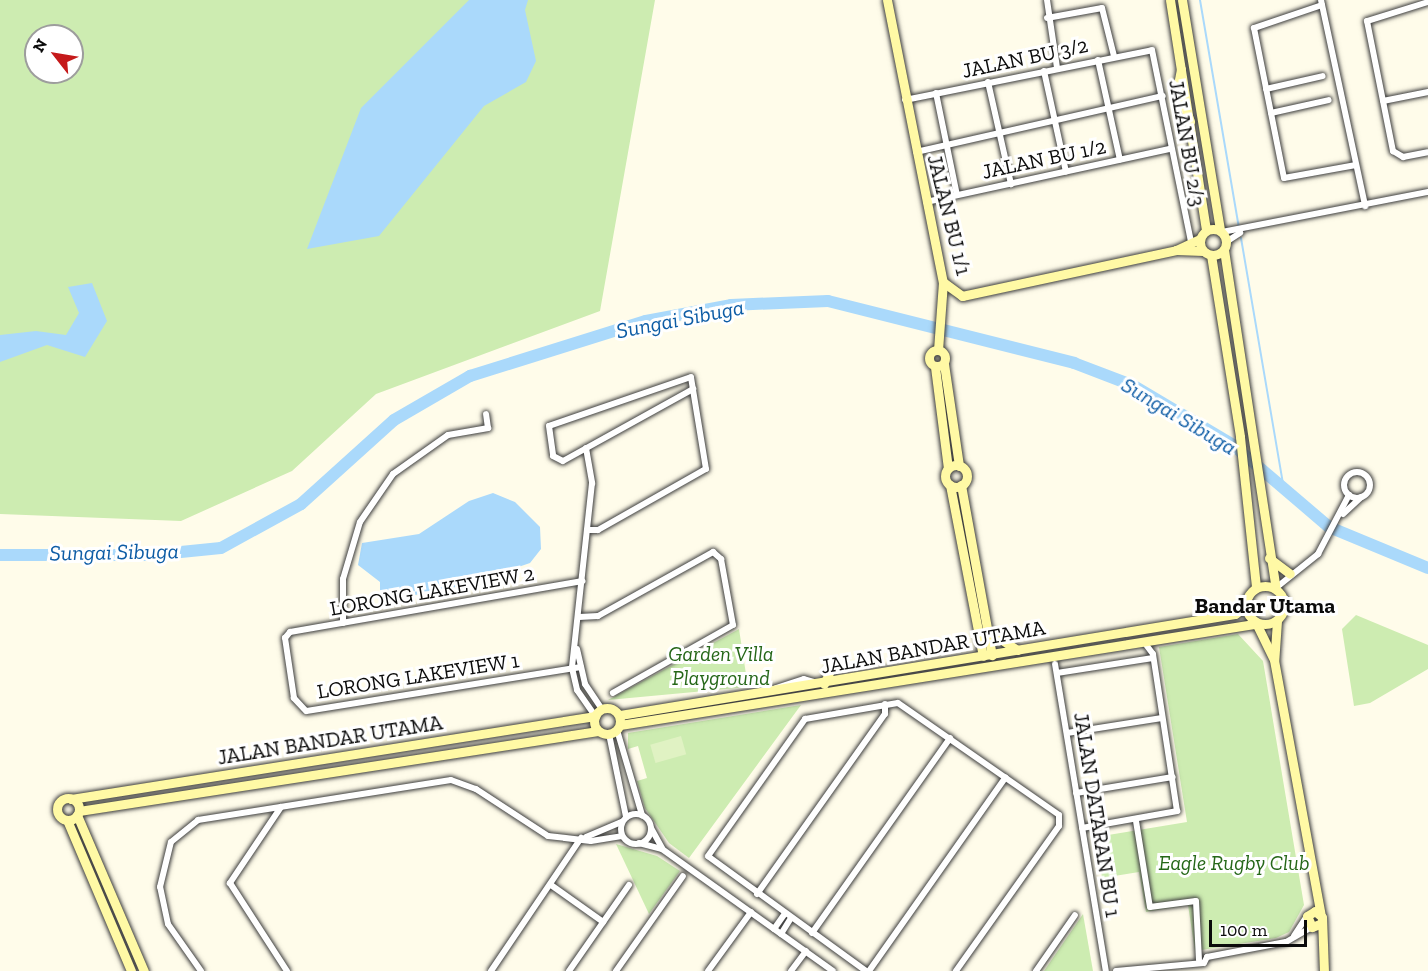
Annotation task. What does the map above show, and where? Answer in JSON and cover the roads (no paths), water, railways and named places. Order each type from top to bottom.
[{"type":"street","name":"JALAN BU 1/1","points":[[887,0],[904,100],[943,282],[959,295],[1176,250],[1207,253]]},
{"type":"street","points":[[1045,0],[1058,68]]},
{"type":"street","points":[[1182,0],[1223,238],[1269,558],[1276,586],[1277,621],[1274,660],[1318,921],[1324,971]]},
{"type":"street","points":[[1187,0],[1187,29]]},
{"type":"street","points":[[1169,2],[1182,64],[1206,230]]},
{"type":"street","points":[[1428,2],[1372,15],[1367,21],[1393,151],[1403,157],[1428,152]]},
{"type":"street","points":[[1356,165],[1287,180],[1266,89],[1255,25],[1322,3],[1365,206]]},
{"type":"street","points":[[1047,18],[1102,8],[1114,56]]},
{"type":"street","name":"JALAN BU 3/2","points":[[904,100],[1152,50]]},
{"type":"street","name":"JALAN BU 2/3","points":[[1152,50],[1163,96],[1170,149],[1196,241]]},
{"type":"street","points":[[1098,60],[1120,160]]},
{"type":"street","points":[[1044,71],[1066,172]]},
{"type":"street","points":[[1266,89],[1323,76]]},
{"type":"street","points":[[988,82],[1011,184]]},
{"type":"street","points":[[1383,101],[1428,92]]},
{"type":"street","points":[[936,93],[957,195]]},
{"type":"street","points":[[915,152],[1163,96]]},
{"type":"street","points":[[1271,113],[1329,100]]},
{"type":"street","name":"JALAN BU 1/2","points":[[926,202],[1170,149]]},
{"type":"street","points":[[1207,253],[1223,238],[1240,232],[1428,192]]},
{"type":"street","points":[[1206,230],[1223,238]]},
{"type":"street","points":[[1176,250],[1196,241],[1206,230]]},
{"type":"street","points":[[1196,241],[1207,253],[1240,437],[1256,587],[1249,604],[1256,625],[1274,660]]},
{"type":"street","points":[[943,282],[944,309],[938,350],[929,356],[940,365],[959,466],[966,477],[961,485],[988,631],[989,659]]},
{"type":"street","points":[[944,309],[959,295]]},
{"type":"street","points":[[938,350],[944,354],[940,365],[950,485],[979,638],[989,659]]},
{"type":"street","points":[[587,530],[598,530],[706,469],[693,389],[688,375],[549,426],[555,459],[562,461],[693,389]]},
{"type":"street","points":[[343,623],[344,579],[360,522],[393,474],[448,435],[488,428],[486,414]]},
{"type":"street","points":[[586,448],[592,478],[583,581],[572,668],[577,690],[598,712]]},
{"type":"street","points":[[948,468],[959,466]]},
{"type":"street","points":[[1256,587],[1276,586],[1314,558],[1341,516],[1349,495],[1345,479],[1360,471],[1371,484],[1341,516]]},
{"type":"street","points":[[950,485],[961,485]]},
{"type":"street","points":[[1349,495],[1361,497]]},
{"type":"street","points":[[579,617],[598,616],[713,552],[721,559],[727,587],[730,627],[613,693]]},
{"type":"street","points":[[1269,558],[1290,574]]},
{"type":"street","points":[[1276,586],[1314,558]]},
{"type":"street","name":"LORONG LAKEVIEW 2","points":[[287,634],[583,581]]},
{"type":"street","name":"JALAN BANDAR UTAMA","points":[[989,659],[1017,650],[1235,614],[1249,604]]},
{"type":"street","name":"JALAN BANDAR UTAMA","points":[[78,813],[598,731],[771,692],[958,660],[1027,661],[1256,625],[1271,627],[1277,621]]},
{"type":"street","points":[[988,631],[1017,650]]},
{"type":"street","name":"LORONG LAKEVIEW 1","points":[[287,634],[294,698],[306,711],[581,667]]},
{"type":"street","points":[[958,660],[971,654],[979,638]]},
{"type":"street","points":[[1082,828],[1175,814],[1173,777],[1153,658],[1144,642]]},
{"type":"street","points":[[576,646],[585,684],[598,712],[598,731]]},
{"type":"street","points":[[1045,658],[1055,664],[1063,655]]},
{"type":"street","points":[[1056,673],[1153,658]]},
{"type":"street","points":[[616,726],[953,673],[989,659]]},
{"type":"street","name":"JALAN DATARAN BU 1","points":[[1055,664],[1106,971]]},
{"type":"street","points":[[821,685],[832,666]]},
{"type":"street","points":[[841,681],[854,690]]},
{"type":"street","points":[[757,894],[885,714],[885,705]]},
{"type":"street","points":[[956,971],[1060,821],[1006,777],[907,705],[885,705],[805,719],[709,851],[711,861],[867,971],[1006,777]]},
{"type":"street","name":"JALAN BANDAR UTAMA","points":[[71,799],[598,712],[616,726]]},
{"type":"street","points":[[1066,733],[1162,718]]},
{"type":"street","points":[[616,726],[642,815],[662,849]]},
{"type":"street","points":[[616,726],[624,819],[622,836]]},
{"type":"street","points":[[812,933],[950,738]]},
{"type":"street","points":[[1076,793],[1173,777]]},
{"type":"street","points":[[201,971],[165,917],[160,879],[168,849],[198,820],[450,780],[476,789],[548,836],[584,837],[606,832],[624,819],[642,815]]},
{"type":"street","points":[[131,971],[67,820],[57,807],[71,799],[144,971]]},
{"type":"street","points":[[280,807],[230,884],[287,971]]},
{"type":"street","points":[[67,820],[78,813]]},
{"type":"street","points":[[1136,821],[1150,906],[1196,901],[1202,957]]},
{"type":"street","points":[[639,843],[651,827]]},
{"type":"street","points":[[606,832],[662,849],[833,971]]},
{"type":"street","points":[[491,971],[584,837]]},
{"type":"street","points":[[616,971],[683,876]]},
{"type":"street","points":[[551,885],[603,922]]},
{"type":"street","points":[[569,971],[629,885]]},
{"type":"street","points":[[1292,939],[1307,915],[1313,894]]},
{"type":"street","points":[[708,971],[751,912]]},
{"type":"street","points":[[774,929],[785,914]]},
{"type":"street","points":[[1036,971],[1075,915]]},
{"type":"street","points":[[1307,915],[1318,921]]},
{"type":"street","points":[[1307,915],[1318,921]]},
{"type":"street","points":[[781,934],[791,918]]},
{"type":"street","points":[[1116,971],[1292,939],[1318,921]]},
{"type":"street","points":[[792,971],[806,951]]},
{"type":"water","points":[[469,0],[528,0],[525,10],[536,61],[526,82],[484,106],[379,236],[307,249],[361,108]]},
{"type":"water","points":[[92,283],[107,321],[85,357],[47,345],[0,362],[0,335],[36,331],[66,335],[79,313],[68,287]]},
{"type":"water","points":[[493,493],[515,502],[540,527],[541,549],[530,563],[466,585],[380,602],[380,582],[358,565],[362,543],[419,534],[469,501]]},
{"type":"waterway","points":[[1200,0],[1239,227]]},
{"type":"waterway","points":[[1241,238],[1284,490]]},
{"type":"waterway","name":"Sungai Sibuga","points":[[0,555],[151,555],[221,548],[301,504],[394,420],[470,376],[646,321],[731,305],[828,301],[1074,363],[1132,385],[1233,445],[1329,527],[1428,568]]},
{"type":"district","name":"Bandar Utama","points":[[1265,606]]},
{"type":"park label","name":"Garden Villa Playground","points":[[721,666]]},
{"type":"park label","name":"Eagle Rugby Club","points":[[1234,863]]}]
